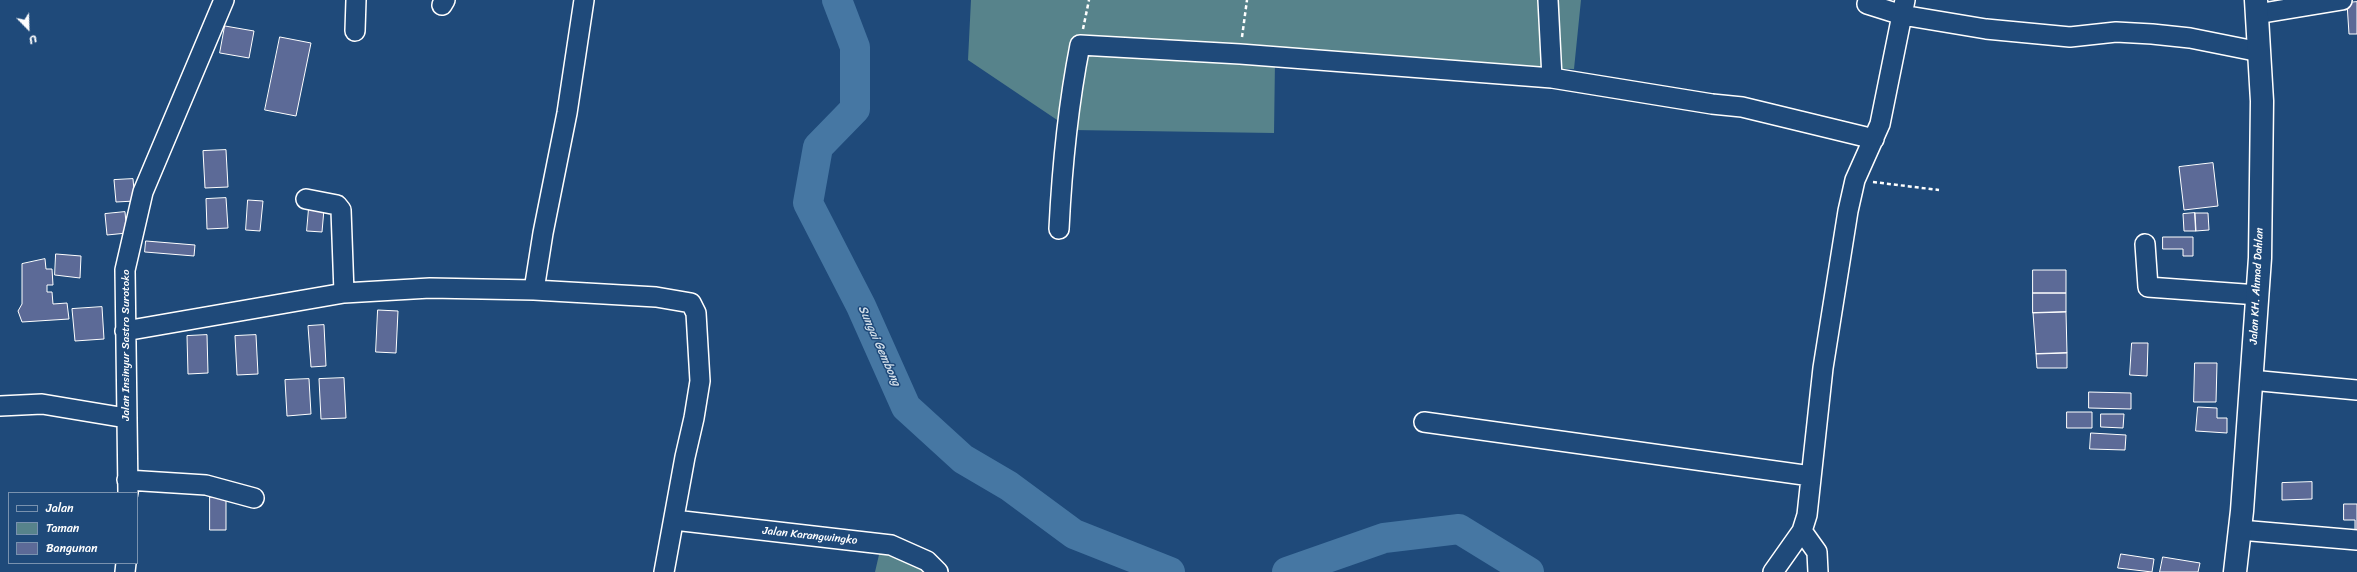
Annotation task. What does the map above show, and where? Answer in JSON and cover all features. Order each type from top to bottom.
[{"type":"main road","name":"Jalan KH. Ahmad Dahlan","points":[[2235,572],[2240,530],[2260,258],[2260,52],[2256,7]]},
{"type":"street","name":"Jalan Insinyur Sastro Surotoko","points":[[128,487],[125,270],[143,192],[224,0]]},
{"type":"street","points":[[355,31],[356,0]]},
{"type":"street","points":[[534,290],[543,233],[567,113],[584,0]]},
{"type":"street","points":[[1548,0],[1552,78]]},
{"type":"street","points":[[2256,7],[2342,0]]},
{"type":"street","points":[[1868,4],[1904,8],[1986,29],[2070,37],[2116,32],[2160,35],[2190,38],[2260,52]]},
{"type":"street","points":[[1773,572],[1802,531],[1807,515],[1823,368],[1854,180],[1880,124],[1904,8]]},
{"type":"street","points":[[1059,229],[1062,167],[1072,88],[1080,45],[1240,54],[1552,78],[1756,109],[1874,139]]},
{"type":"street","points":[[306,199],[336,205],[341,210],[344,293]]},
{"type":"street","points":[[2145,244],[2148,287],[2258,295]]},
{"type":"street","points":[[125,331],[344,293],[430,288],[534,290],[656,297],[686,301],[694,306],[696,313],[700,381],[664,572]]},
{"type":"street","points":[[2251,380],[2357,390]]},
{"type":"street","points":[[0,406],[42,404],[126,418]]},
{"type":"street","points":[[1424,422],[1811,476]]},
{"type":"street","points":[[128,487],[206,485],[254,498]]},
{"type":"street","name":"Jalan Karangwingko","points":[[674,520],[891,545],[927,562],[938,572]]},
{"type":"street","points":[[2240,530],[2357,540]]},
{"type":"street","points":[[1802,531],[1817,552],[1818,572]]},
{"type":"path","points":[[1080,45],[1089,0]]},
{"type":"path","points":[[1240,54],[1247,0]]},
{"type":"path","points":[[1854,180],[1939,190]]},
{"type":"green space","points":[[971,0],[1581,0],[1574,69],[1275,61],[1274,133],[1072,130],[968,60]]},
{"type":"green space","points":[[881,546],[930,572],[875,572]]},
{"type":"building","points":[[2357,2],[2357,34],[2349,34],[2347,3]]},
{"type":"building","points":[[225,26],[254,31],[249,58],[220,53]]},
{"type":"building","points":[[280,37],[311,43],[296,116],[265,110]]},
{"type":"building","points":[[226,150],[228,187],[205,188],[203,151]]},
{"type":"building","points":[[2213,163],[2218,206],[2184,210],[2179,167]]},
{"type":"building","points":[[133,179],[135,201],[116,202],[114,180]]},
{"type":"building","points":[[226,198],[228,228],[207,229],[206,199]]},
{"type":"building","points":[[248,200],[263,201],[260,231],[246,230]]},
{"type":"building","points":[[309,208],[324,209],[322,232],[307,231]]},
{"type":"building","points":[[125,212],[127,233],[107,235],[105,214]]},
{"type":"building","points":[[2195,213],[2208,213],[2209,230],[2196,231]]},
{"type":"building","points":[[2195,213],[2196,231],[2184,231],[2183,214]]},
{"type":"building","points":[[2163,237],[2193,237],[2193,256],[2183,256],[2183,249],[2163,249]]},
{"type":"building","points":[[146,241],[195,245],[194,256],[145,252]]},
{"type":"building","points":[[56,254],[81,256],[80,278],[55,275]]},
{"type":"building","points":[[45,259],[46,269],[52,269],[53,285],[47,285],[47,292],[52,292],[53,304],[67,303],[69,319],[22,322],[18,311],[22,304],[22,264]]},
{"type":"building","points":[[2033,270],[2066,270],[2066,293],[2033,293]]},
{"type":"building","points":[[2033,293],[2066,293],[2066,312],[2033,313]]},
{"type":"building","points":[[102,307],[104,339],[75,341],[72,309]]},
{"type":"building","points":[[378,310],[398,311],[396,353],[376,352]]},
{"type":"building","points":[[2066,312],[2067,353],[2036,354],[2033,313]]},
{"type":"building","points":[[324,325],[326,366],[311,367],[308,326]]},
{"type":"building","points":[[207,335],[208,373],[188,374],[187,336]]},
{"type":"building","points":[[256,335],[258,374],[237,375],[235,336]]},
{"type":"building","points":[[2132,343],[2148,343],[2147,376],[2130,375]]},
{"type":"building","points":[[2067,353],[2067,368],[2037,368],[2036,354]]},
{"type":"building","points":[[2195,363],[2217,363],[2216,402],[2194,402]]},
{"type":"building","points":[[344,378],[346,418],[321,419],[319,379]]},
{"type":"building","points":[[309,379],[311,414],[287,416],[285,380]]},
{"type":"building","points":[[2089,392],[2131,393],[2131,409],[2089,408]]},
{"type":"building","points":[[2198,407],[2217,408],[2217,418],[2227,418],[2227,433],[2196,431]]},
{"type":"building","points":[[2067,412],[2092,412],[2092,428],[2067,428]]},
{"type":"building","points":[[2101,414],[2124,414],[2123,428],[2101,427]]},
{"type":"building","points":[[2091,433],[2126,435],[2125,450],[2090,449]]},
{"type":"building","points":[[2312,482],[2312,499],[2282,500],[2282,483]]},
{"type":"building","points":[[210,497],[226,497],[226,530],[210,530]]},
{"type":"building","points":[[2344,504],[2357,504],[2357,544],[2355,545],[2355,520],[2344,520]]},
{"type":"building","points":[[2121,554],[2154,559],[2152,572],[2118,568]]},
{"type":"building","points":[[2163,557],[2200,563],[2198,572],[2160,572]]},
{"type":"waterway","name":"Sungai Gembong","points":[[837,0],[855,47],[855,109],[818,147],[808,203],[861,306],[906,407],[963,459],[1009,486],[1074,534],[1170,572]]},
{"type":"waterway","name":"Sungai Gembong","points":[[1287,572],[1384,538],[1459,529],[1529,572]]}]
